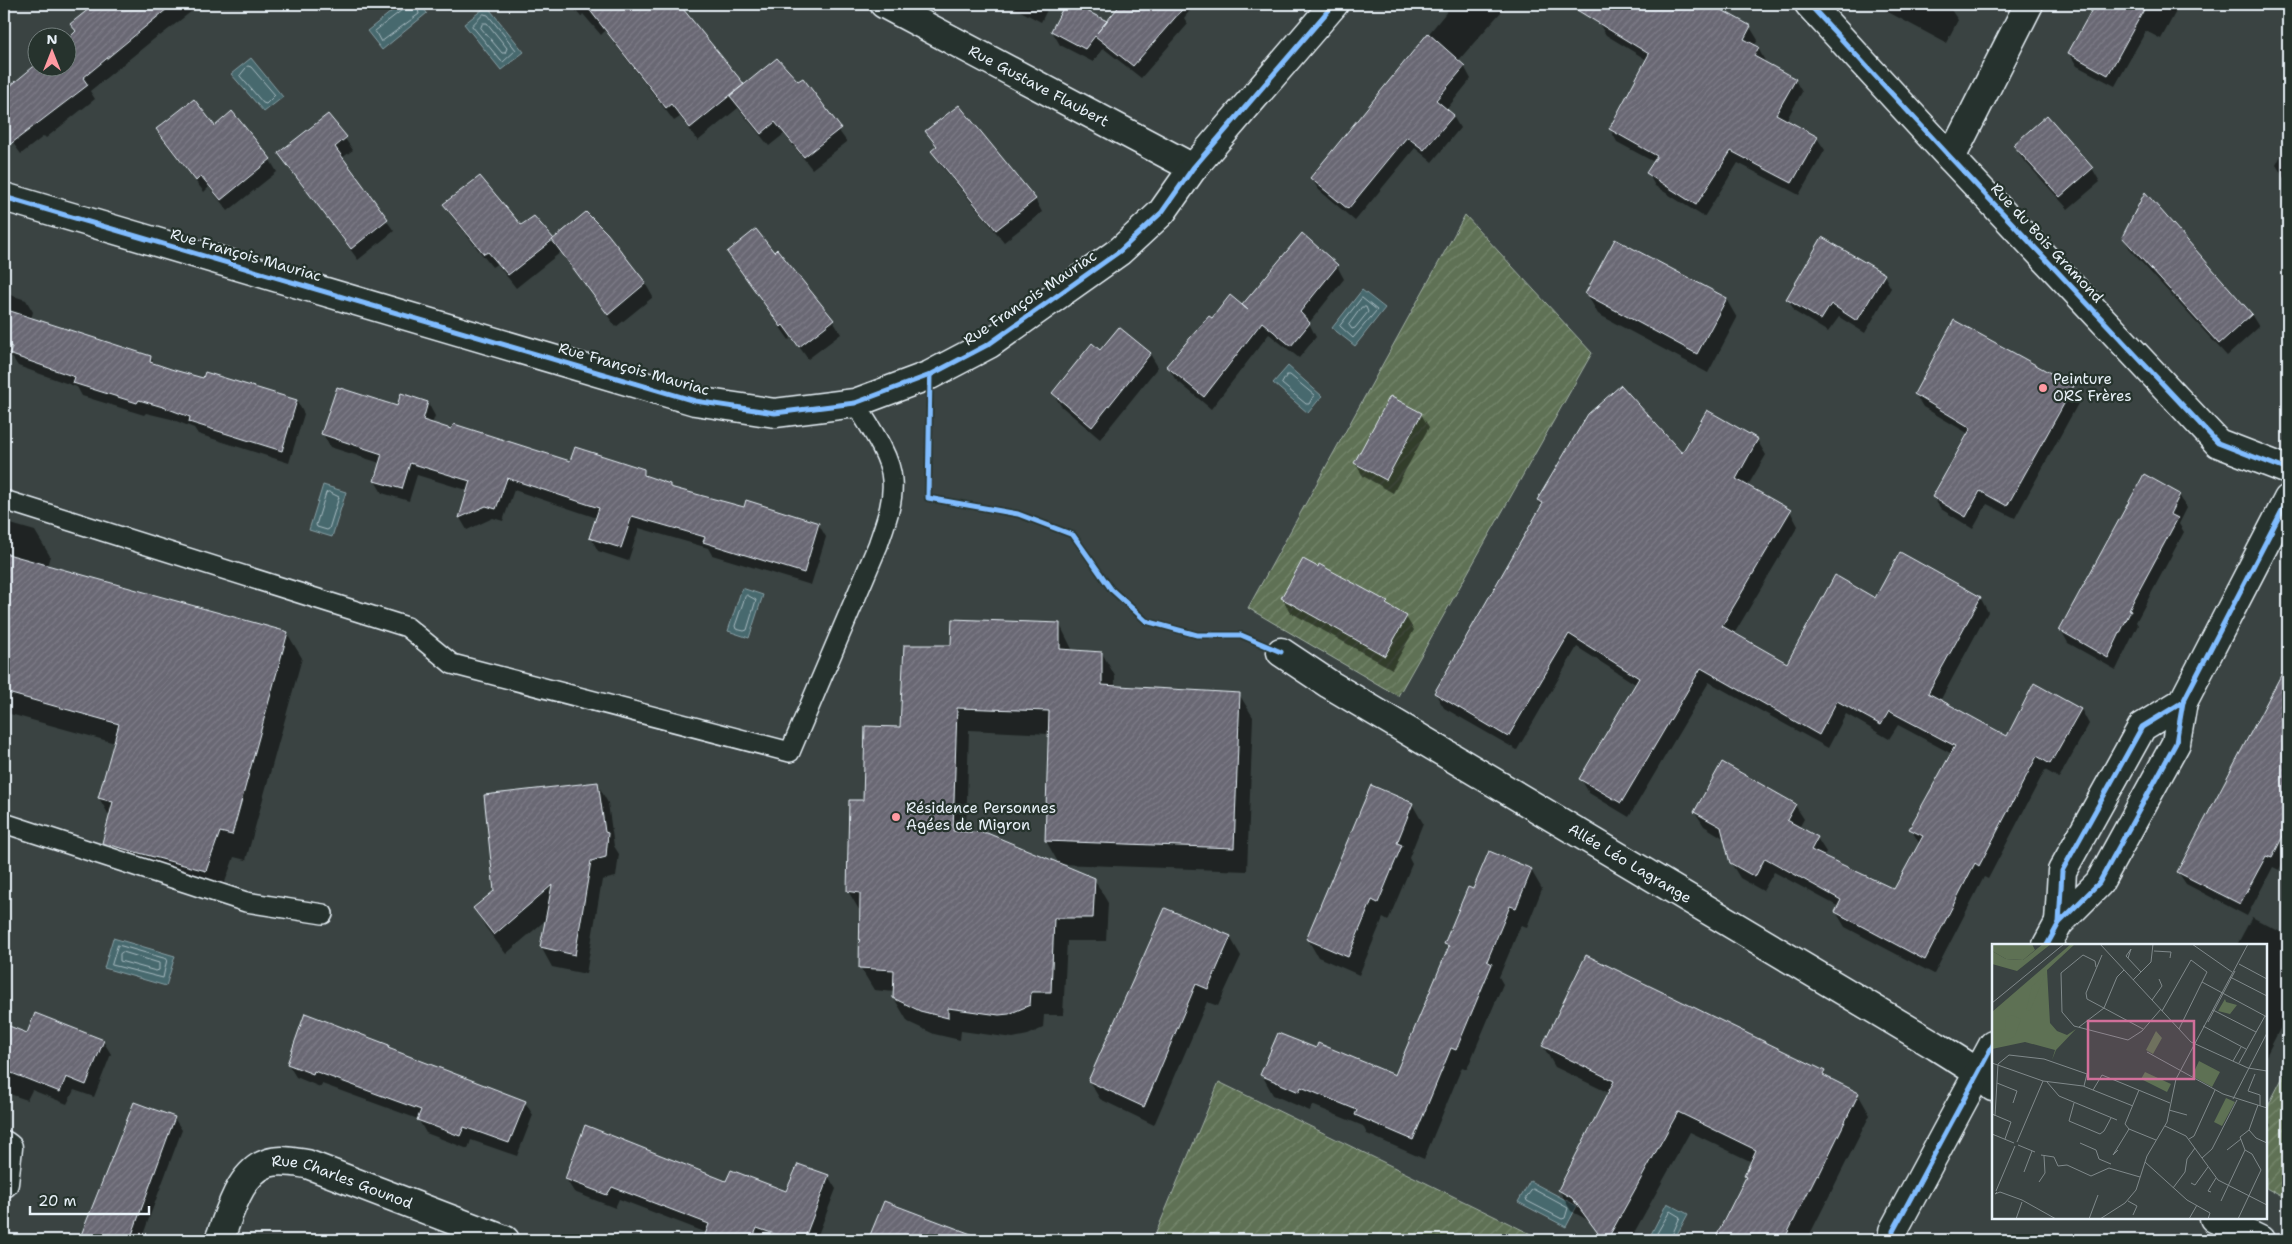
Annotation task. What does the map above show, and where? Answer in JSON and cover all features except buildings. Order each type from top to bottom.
[{"type":"street","name":"Rue Gustave Flaubert","points":[[884,4],[1193,168]]},
{"type":"street","name":"Rue François Mauriac","points":[[4,197],[694,401],[776,413],[856,403],[930,376],[996,338],[1120,251],[1162,212],[1193,168],[1334,4]]},
{"type":"street","name":"Rue du Bois Gramond","points":[[1809,4],[2218,443],[2288,470]]},
{"type":"street","points":[[1951,158],[2029,4]]},
{"type":"street","points":[[2053,934],[2099,883],[2176,743],[2183,702],[2288,499]]},
{"type":"street","name":"Allée Léo Lagrange","points":[[1281,652],[1329,684],[1986,1080]]},
{"type":"street","points":[[2053,934],[2062,872],[2142,727],[2183,702]]},
{"type":"street","points":[[1890,1237],[1986,1080],[1992,1051]]},
{"type":"street","points":[[4,1145],[8,1148],[4,1183]]},
{"type":"street","name":"Rue Charles Gounod","points":[[219,1240],[240,1191],[252,1173],[268,1163],[285,1161],[307,1164],[505,1240]]},
{"type":"street","points":[[2216,1219],[2260,1240]]},
{"type":"lane","points":[[4,500],[407,627],[452,664],[790,752],[874,554],[889,511],[892,479],[881,444],[856,403]]},
{"type":"lane","points":[[4,823],[246,902],[323,914]]},
{"type":"green space","points":[[1465,215],[1592,353],[1398,696],[1248,608]]},
{"type":"green space","points":[[2288,1067],[2288,1200],[2267,1189],[2267,1108]]},
{"type":"green space","points":[[1219,1082],[1543,1240],[1153,1240]]},
{"type":"water","points":[[401,4],[420,4],[427,13],[382,50],[367,31]]},
{"type":"water","points":[[487,6],[524,52],[501,70],[464,24]]},
{"type":"water","points":[[251,58],[283,97],[264,112],[231,74]]},
{"type":"water","points":[[1362,290],[1385,308],[1355,346],[1332,328]]},
{"type":"water","points":[[1288,366],[1322,396],[1308,413],[1273,383]]},
{"type":"water","points":[[323,485],[346,492],[332,537],[309,530]]},
{"type":"water","points":[[742,588],[763,595],[749,638],[728,631]]},
{"type":"water","points":[[113,938],[175,956],[166,986],[104,968]]},
{"type":"water","points":[[1530,1181],[1577,1206],[1566,1227],[1518,1202]]},
{"type":"water","points":[[1667,1203],[1688,1214],[1674,1240],[1648,1240]]},
{"type":"cycle path","points":[[4,197],[695,401],[775,413],[855,403],[930,375],[989,344],[1120,251],[1162,212],[1193,168],[1334,4]]},
{"type":"cycle path","points":[[1809,4],[2218,443],[2288,470]]},
{"type":"cycle path","points":[[930,375],[928,498],[1018,514],[1073,535],[1111,589],[1146,621],[1197,635],[1241,635],[1281,652]]},
{"type":"cycle path","points":[[2048,944],[2059,923],[2099,883],[2176,743],[2183,702],[2288,499]]},
{"type":"cycle path","points":[[2059,923],[2062,871],[2142,727],[2183,702]]},
{"type":"cycle path","points":[[1893,1240],[1893,1231],[1992,1047]]},
{"type":"place","name":"Peinture ORS Frères","points":[[2043,388]]},
{"type":"place","name":"Résidence Personnes Agées de Migron","points":[[896,817]]}]
